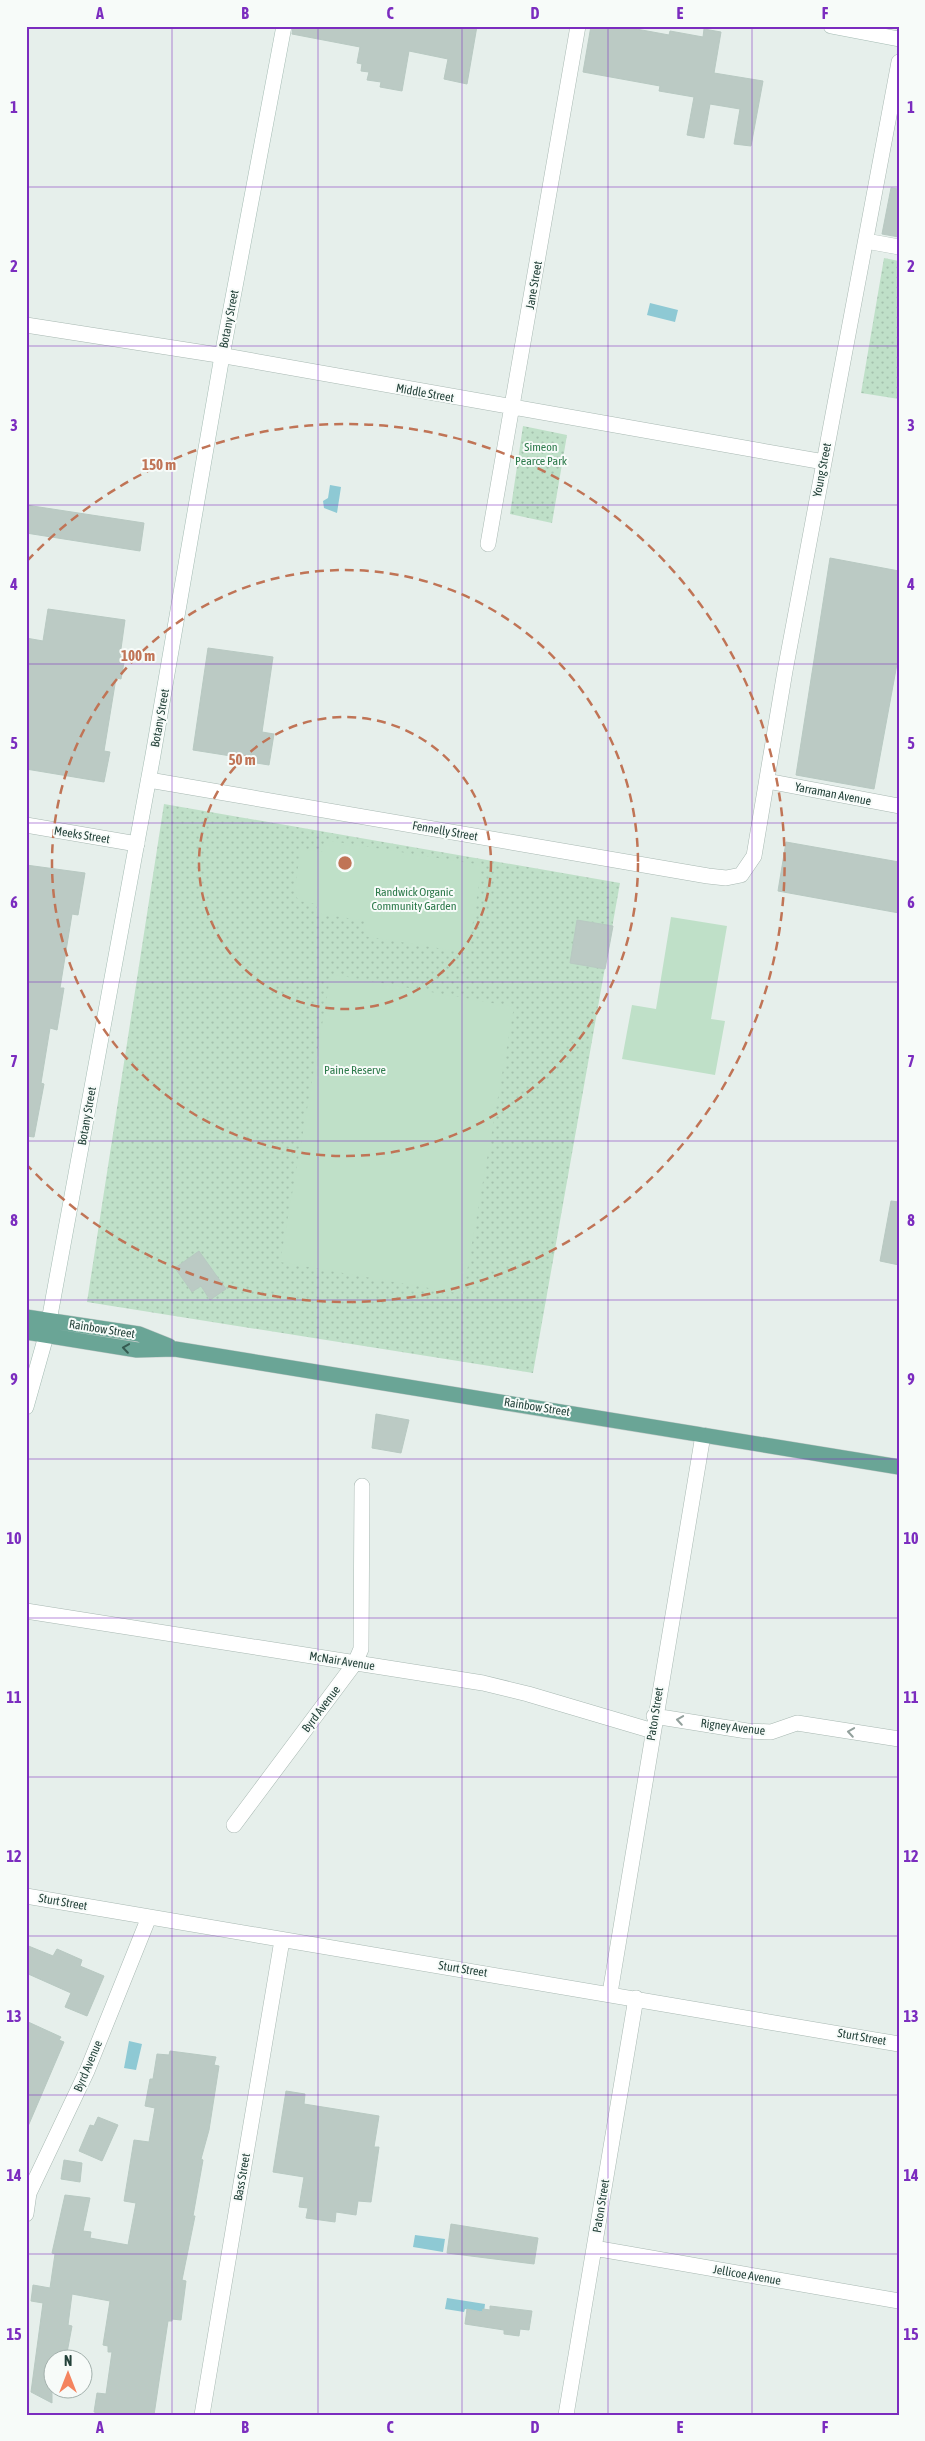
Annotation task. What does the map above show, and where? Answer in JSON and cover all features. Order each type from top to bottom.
[{"type":"main road","name":"Rainbow Street","points":[[26,1317],[139,1334],[175,1349]]},
{"type":"main road","name":"Rainbow Street","points":[[26,1332],[137,1350],[175,1349],[899,1467]]},
{"type":"street","name":"Botany Street","points":[[50,1321],[149,780],[222,356],[284,26]]},
{"type":"street","name":"Jane Street","points":[[488,544],[513,409],[578,26]]},
{"type":"street","points":[[831,26],[899,39]]},
{"type":"street","name":"Young Street","points":[[741,874],[754,856],[824,462],[899,62]]},
{"type":"street","points":[[866,241],[899,247]]},
{"type":"street","name":"Middle Street","points":[[26,325],[222,356],[513,409],[824,462]]},
{"type":"street","name":"Fennelly Street","points":[[149,780],[708,876],[726,878],[741,874]]},
{"type":"street","name":"Yarraman Avenue","points":[[767,781],[899,806]]},
{"type":"street","name":"Meeks Street","points":[[26,825],[137,844]]},
{"type":"street","points":[[26,1407],[46,1336]]},
{"type":"street","name":"Paton Street","points":[[610,1993],[653,1724],[703,1434]]},
{"type":"street","name":"Byrd Avenue","points":[[234,1825],[355,1663],[361,1649],[362,1486]]},
{"type":"street","name":"McNair Avenue","points":[[26,1611],[483,1683],[653,1724]]},
{"type":"street","name":"Rigney Avenue","points":[[653,1724],[770,1732],[796,1723],[899,1739]]},
{"type":"street","name":"Sturt Street","points":[[26,1896],[610,1993],[899,2044]]},
{"type":"street","name":"Byrd Avenue","points":[[26,2214],[29,2193],[87,2071],[149,1917]]},
{"type":"street","name":"Bass Street","points":[[202,2415],[282,1940]]},
{"type":"street","name":"Paton Street","points":[[566,2415],[636,1998]]},
{"type":"street","name":"Jellicoe Avenue","points":[[594,2248],[899,2302]]},
{"type":"green space","points":[[884,258],[899,261],[899,399],[861,393]]},
{"type":"green space","name":"Simeon Pearce Park","points":[[523,426],[567,435],[552,523],[510,514]]},
{"type":"green space","name":"Paine Reserve","points":[[164,804],[620,883],[533,1373],[87,1302]]},
{"type":"green space","name":"Randwick Organic Community Garden","points":[[325,840],[482,865],[468,953],[364,936],[366,921],[316,913],[317,904],[299,901],[294,893],[301,849],[322,852]]},
{"type":"green space","points":[[671,917],[727,926],[711,1019],[725,1021],[715,1075],[622,1059],[632,1005],[656,1009]]},
{"type":"green space","points":[[331,974],[514,1007],[463,1294],[280,1262]]},
{"type":"water","points":[[650,303],[678,310],[675,322],[647,315]]},
{"type":"water","points":[[330,485],[341,487],[337,513],[324,508],[323,501],[328,498]]},
{"type":"water","points":[[129,2041],[142,2044],[136,2070],[124,2068]]},
{"type":"water","points":[[415,2235],[445,2239],[443,2252],[413,2247]]},
{"type":"water","points":[[447,2298],[485,2304],[484,2312],[465,2309],[464,2312],[445,2309]]},
{"type":"building","points":[[293,26],[477,26],[467,84],[444,79],[448,59],[409,51],[402,91],[380,87],[381,82],[367,80],[369,72],[361,71],[362,64],[357,63],[360,47],[292,34]]},
{"type":"building","points":[[591,26],[631,26],[631,28],[669,35],[670,31],[703,37],[704,29],[721,32],[714,73],[763,81],[751,146],[734,144],[740,109],[710,104],[704,138],[687,135],[694,97],[659,91],[660,86],[583,72]]},
{"type":"building","points":[[891,188],[899,189],[899,237],[882,234]]},
{"type":"building","points":[[26,505],[144,523],[140,551],[26,533]]},
{"type":"building","points":[[830,558],[899,571],[899,653],[874,789],[796,775]]},
{"type":"building","points":[[48,609],[125,620],[120,656],[125,657],[121,679],[116,678],[104,751],[110,752],[104,782],[26,769],[26,700],[29,685],[26,685],[26,638],[43,641]]},
{"type":"building","points":[[208,648],[273,657],[262,732],[274,734],[269,765],[250,762],[250,759],[193,750]]},
{"type":"building","points":[[786,842],[899,862],[899,913],[778,891]]},
{"type":"building","points":[[26,865],[85,873],[78,915],[72,914],[60,988],[64,988],[57,1030],[50,1028],[41,1083],[44,1084],[34,1137],[26,1136]]},
{"type":"building","points":[[577,920],[613,926],[605,969],[570,963]]},
{"type":"building","points":[[891,1201],[899,1202],[899,1265],[880,1261]]},
{"type":"building","points":[[199,1251],[226,1289],[210,1300],[201,1286],[192,1292],[175,1268]]},
{"type":"building","points":[[376,1414],[409,1420],[401,1453],[372,1448]]},
{"type":"building","points":[[26,1945],[53,1956],[57,1949],[82,1960],[80,1966],[104,1976],[87,2016],[65,2007],[71,1993],[26,1973]]},
{"type":"building","points":[[26,2021],[61,2037],[59,2040],[64,2042],[26,2131]]},
{"type":"building","points":[[170,2051],[216,2057],[214,2065],[219,2066],[209,2130],[201,2159],[203,2160],[193,2216],[195,2216],[182,2280],[186,2281],[181,2320],[172,2319],[172,2321],[168,2321],[154,2415],[105,2415],[94,2412],[97,2393],[106,2394],[112,2352],[108,2352],[108,2346],[103,2345],[110,2301],[72,2294],[68,2325],[72,2326],[68,2348],[42,2348],[42,2398],[31,2392],[43,2303],[31,2301],[33,2285],[50,2288],[55,2254],[52,2253],[65,2195],[90,2198],[83,2231],[91,2232],[90,2238],[128,2245],[136,2203],[124,2201],[134,2140],[149,2142],[155,2108],[145,2106],[150,2079],[153,2079],[157,2054],[169,2055]]},
{"type":"building","points":[[286,2091],[305,2094],[304,2104],[379,2116],[374,2147],[379,2147],[371,2202],[358,2201],[356,2215],[336,2212],[335,2222],[306,2218],[308,2208],[299,2207],[304,2177],[273,2172]]},
{"type":"building","points":[[98,2117],[118,2125],[102,2161],[79,2151],[90,2125],[94,2126]]},
{"type":"building","points":[[64,2160],[82,2163],[80,2182],[61,2179]]},
{"type":"building","points":[[451,2224],[538,2238],[534,2264],[447,2253]]},
{"type":"building","points":[[490,2306],[532,2311],[529,2330],[520,2329],[519,2336],[504,2334],[504,2330],[465,2324],[467,2309],[482,2312],[483,2309],[490,2310]]},
{"type":"building","points":[[42,2398],[52,2398],[52,2403]]}]
